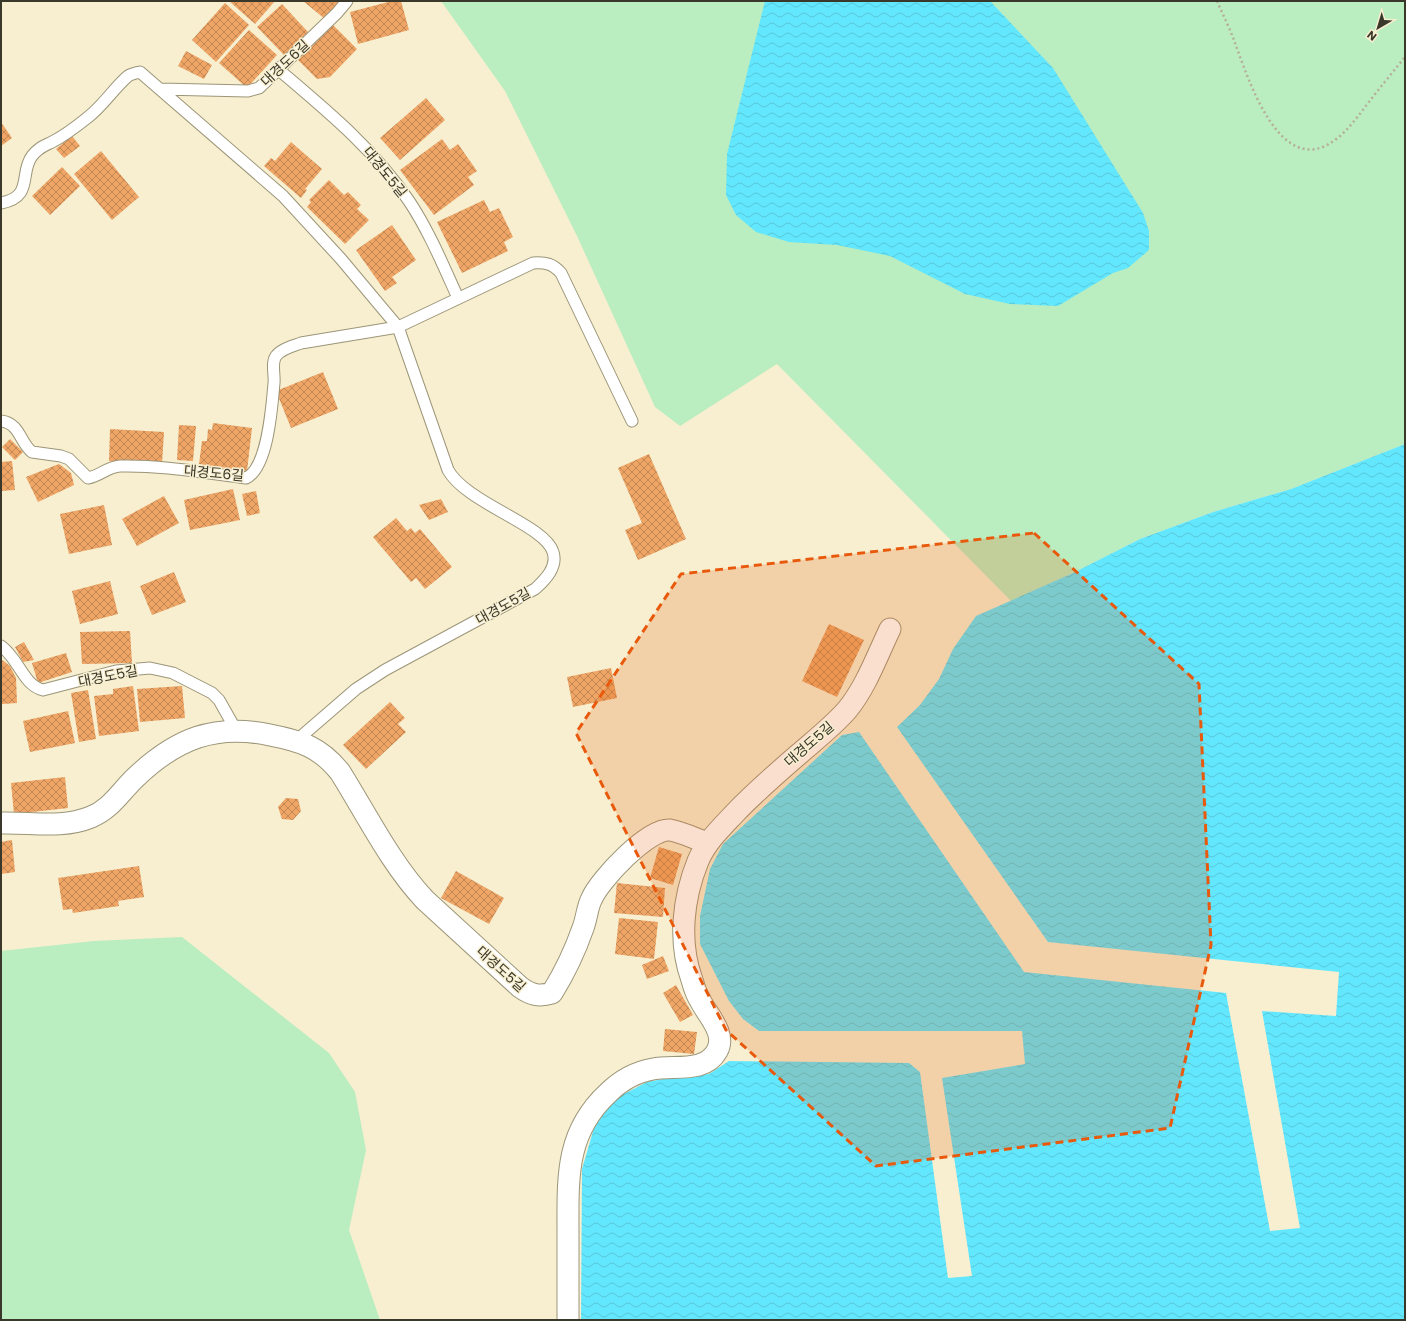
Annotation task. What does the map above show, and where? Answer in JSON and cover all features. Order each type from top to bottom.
[{"type":"street","name":"대경도5길","points":[[568,1320],[568,1176],[576,1138],[586,1118],[594,1106],[609,1092],[631,1076],[656,1068],[697,1066],[709,1060],[717,1052],[720,1041],[718,1031],[699,1000],[691,979],[685,954],[683,930],[694,872],[707,843],[764,784],[847,710],[857,696],[890,630]]},
{"type":"street","name":"대경도5길","points":[[1,823],[47,825],[62,824],[90,817],[110,805],[135,778],[168,752],[191,739],[203,735],[236,730],[297,740],[331,761],[340,772],[398,866],[411,885],[425,900],[520,987],[529,994],[541,997],[552,993],[570,961],[594,894],[600,885],[630,854],[655,834],[669,830],[707,843]]},
{"type":"lane","name":"대경도6길","points":[[160,89],[248,91],[259,88],[337,13],[347,1]]},
{"type":"lane","name":"대경도5길","points":[[279,70],[343,124],[392,177],[424,225],[458,298]]},
{"type":"lane","points":[[1,203],[8,202],[15,198],[25,186],[30,158],[35,152],[87,118],[103,105],[129,75],[140,72],[283,196],[341,259],[398,327],[533,263],[543,262],[554,265],[562,273],[632,421]]},
{"type":"lane","name":"대경도6길","points":[[1,421],[11,424],[32,452],[61,456],[69,459],[88,478],[94,477],[105,470],[119,466],[182,470],[246,478],[253,475],[263,458],[274,382],[274,360],[276,354],[301,343],[398,327]]},
{"type":"lane","name":"대경도5길","points":[[297,740],[356,689],[385,670],[528,595],[542,583],[552,568],[553,552],[544,539],[464,489],[452,478],[398,327]]},
{"type":"lane","name":"대경도5길","points":[[1,646],[14,657],[27,680],[35,688],[43,690],[130,669],[150,668],[173,673],[212,692],[219,700],[236,730]]},
{"type":"path","points":[[1217,1],[1235,42],[1246,77],[1260,105],[1275,128],[1284,138],[1295,146],[1304,149],[1314,150],[1334,141],[1348,128],[1405,57]]},
{"type":"highlighted area","points":[[1034,533],[1199,684],[1211,945],[1170,1128],[876,1166],[726,1030],[576,733],[681,574]]},
{"type":"green space","points":[[441,1],[1405,1],[1405,444],[1291,489],[1213,512],[1140,539],[1073,573],[1011,601],[777,364],[680,426],[655,407],[577,236],[505,91]]},
{"type":"green space","points":[[182,937],[329,1053],[355,1092],[366,1150],[349,1230],[380,1320],[1,1320],[1,951],[94,941]]},
{"type":"water","points":[[765,1],[990,1],[1053,68],[1143,213],[1149,231],[1149,250],[1128,268],[1113,273],[1058,306],[1010,304],[965,294],[890,256],[837,245],[789,242],[756,232],[736,215],[726,195],[727,154]]},
{"type":"water","points":[[1405,444],[1405,1320],[581,1320],[582,1169],[594,1128],[607,1109],[622,1095],[647,1082],[679,1076],[709,1074],[729,1061],[909,1063],[920,1072],[948,1278],[972,1276],[942,1078],[1025,1064],[1022,1031],[759,1031],[743,1019],[729,1001],[700,944],[700,916],[710,869],[723,844],[842,735],[859,732],[1024,972],[1226,993],[1270,1231],[1300,1228],[1262,1011],[1336,1016],[1339,972],[1048,942],[897,727],[920,705],[939,679],[953,649],[976,616],[1073,573],[1140,539],[1213,512],[1291,489]]},
{"type":"building","points":[[229,1],[275,1],[255,24]]},
{"type":"building","points":[[303,1],[340,1],[325,19]]},
{"type":"building","points":[[392,1],[401,1],[409,30],[358,44],[350,12]]},
{"type":"building","points":[[225,3],[249,25],[216,62],[192,40]]},
{"type":"building","points":[[282,4],[308,32],[284,55],[257,27]]},
{"type":"building","points":[[333,25],[357,49],[330,77],[317,79],[298,60]]},
{"type":"building","points":[[249,30],[277,55],[247,88],[219,63]]},
{"type":"building","points":[[186,51],[212,65],[204,79],[178,66]]},
{"type":"building","points":[[426,98],[445,120],[400,160],[380,138]]},
{"type":"building","points":[[1,122],[12,138],[1,146]]},
{"type":"building","points":[[72,136],[80,146],[64,158],[56,149]]},
{"type":"building","points":[[442,139],[450,150],[458,144],[477,171],[468,177],[474,185],[434,215],[400,170]]},
{"type":"building","points":[[291,142],[322,169],[305,189],[307,190],[301,198],[264,166],[271,158],[275,161]]},
{"type":"building","points":[[101,151],[139,197],[112,220],[74,174]]},
{"type":"building","points":[[62,167],[80,186],[50,215],[32,196]]},
{"type":"building","points":[[329,180],[344,195],[348,192],[361,205],[357,209],[369,220],[345,244],[307,207],[311,202],[309,200]]},
{"type":"building","points":[[484,200],[490,212],[499,208],[513,237],[504,242],[508,251],[462,273],[437,222]]},
{"type":"building","points":[[392,225],[416,260],[392,277],[397,283],[385,291],[356,250]]},
{"type":"building","points":[[323,372],[338,409],[291,428],[276,391]]},
{"type":"building","points":[[213,423],[252,428],[247,471],[199,464],[202,441],[207,441],[208,429],[212,430]]},
{"type":"building","points":[[179,425],[196,426],[193,461],[177,460]]},
{"type":"building","points":[[110,429],[164,432],[162,464],[109,461]]},
{"type":"building","points":[[10,439],[23,452],[15,460],[2,447]]},
{"type":"building","points":[[649,454],[686,539],[638,560],[625,530],[642,523],[618,468]]},
{"type":"building","points":[[12,461],[15,490],[1,491],[1,462]]},
{"type":"building","points":[[59,464],[71,473],[74,485],[38,502],[26,477]]},
{"type":"building","points":[[233,489],[240,520],[190,530],[184,500]]},
{"type":"building","points":[[256,491],[260,513],[247,516],[242,494]]},
{"type":"building","points":[[164,496],[179,523],[137,546],[122,519]]},
{"type":"building","points":[[441,499],[448,512],[429,520],[419,505]]},
{"type":"building","points":[[104,505],[112,545],[69,554],[60,514]]},
{"type":"building","points":[[396,518],[407,531],[411,528],[415,533],[420,529],[452,567],[425,589],[416,578],[411,582],[373,537]]},
{"type":"building","points":[[174,572],[186,602],[152,615],[140,586]]},
{"type":"building","points":[[110,581],[118,614],[80,624],[72,591]]},
{"type":"building","points":[[829,624],[864,640],[837,697],[802,681]]},
{"type":"building","points":[[130,631],[132,663],[82,664],[80,632]]},
{"type":"building","points":[[24,642],[34,660],[23,662],[15,647]]},
{"type":"building","points":[[66,653],[72,672],[38,683],[32,663]]},
{"type":"building","points":[[1,659],[10,666],[16,678],[17,703],[2,704]]},
{"type":"building","points":[[611,668],[617,698],[573,707],[567,677]]},
{"type":"building","points":[[133,686],[139,731],[99,736],[94,696],[113,694],[113,689]]},
{"type":"building","points":[[182,686],[185,718],[140,722],[137,689]]},
{"type":"building","points":[[88,690],[96,739],[79,742],[71,693]]},
{"type":"building","points":[[390,702],[405,718],[398,724],[406,732],[366,769],[343,745]]},
{"type":"building","points":[[68,711],[75,743],[30,752],[23,721]]},
{"type":"building","points":[[65,777],[68,808],[14,814],[11,783]]},
{"type":"building","points":[[286,798],[298,799],[301,811],[293,820],[282,819],[278,807]]},
{"type":"building","points":[[12,840],[15,872],[1,874],[1,842]]},
{"type":"building","points":[[659,847],[682,854],[673,885],[650,878]]},
{"type":"building","points":[[139,866],[144,897],[118,901],[119,906],[73,913],[72,909],[63,910],[58,878]]},
{"type":"building","points":[[456,871],[504,898],[489,924],[441,898]]},
{"type":"building","points":[[617,883],[665,888],[663,917],[614,913]]},
{"type":"building","points":[[619,918],[658,922],[654,959],[615,954]]},
{"type":"building","points":[[663,956],[669,971],[647,979],[642,965]]},
{"type":"building","points":[[676,985],[693,1015],[680,1022],[663,993]]},
{"type":"building","points":[[665,1029],[697,1032],[694,1054],[663,1051]]}]
